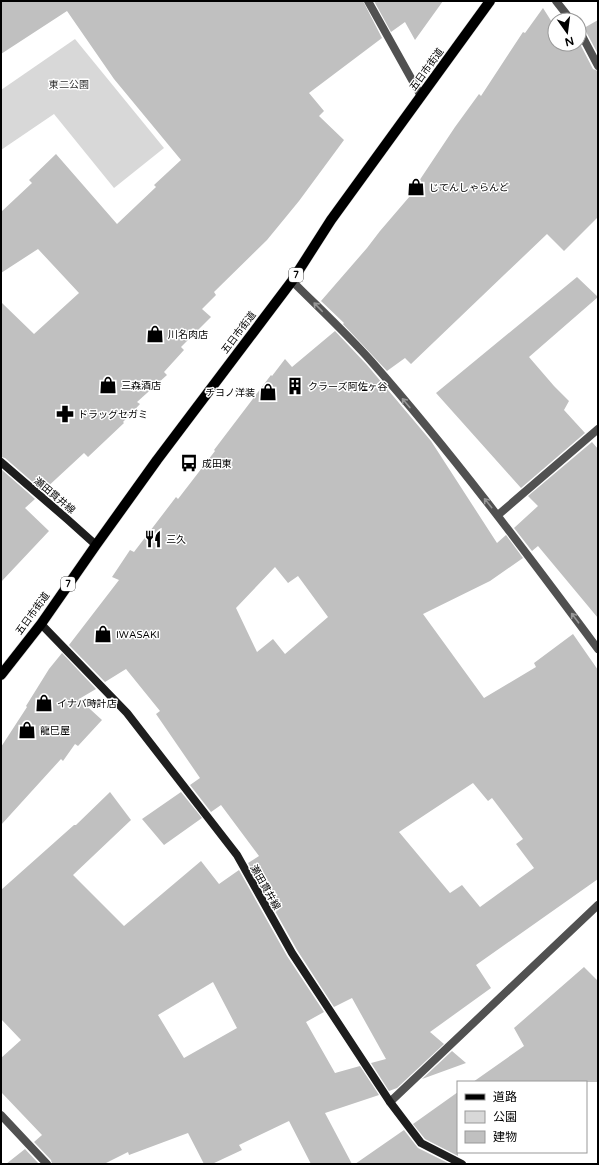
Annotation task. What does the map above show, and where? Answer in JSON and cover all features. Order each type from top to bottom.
[{"type":"main road","name":"五日市街道","points":[[1,675],[41,624],[96,545],[292,280],[331,220],[490,1]]},
{"type":"main road","name":"瀬田貫井線","points":[[1,462],[96,545]]},
{"type":"main road","name":"瀬田貫井線","points":[[41,624],[126,713],[237,855],[292,953],[390,1102],[421,1143],[462,1164]]},
{"type":"street","points":[[368,1],[421,96]]},
{"type":"street","points":[[556,1],[565,12]]},
{"type":"street","points":[[587,45],[598,66]]},
{"type":"street","points":[[292,280],[370,360],[498,515],[598,649]]},
{"type":"street","points":[[498,515],[598,429]]},
{"type":"street","points":[[390,1102],[598,905]]},
{"type":"street","points":[[1,1114],[47,1164]]},
{"type":"green space","name":"東二公園","points":[[75,39],[164,148],[114,188],[54,114],[1,150],[1,90]]},
{"type":"building","points":[[1,1],[363,1],[382,38],[309,93],[324,111],[319,116],[344,140],[299,201],[267,240],[214,292],[216,295],[202,309],[211,317],[181,347],[184,350],[164,372],[167,375],[137,402],[140,404],[123,422],[124,423],[88,457],[84,453],[43,491],[5,458],[1,457],[1,302],[34,334],[79,293],[38,249],[1,273],[1,212],[32,183],[29,180],[56,154],[117,224],[156,187],[154,185],[181,160],[114,79],[67,11],[1,54]]},
{"type":"building","points":[[374,1],[443,1],[415,40],[405,22],[391,32]]},
{"type":"building","points":[[543,8],[547,14],[547,52],[584,52],[593,69],[598,71],[598,217],[564,251],[547,234],[411,364],[405,358],[387,371],[343,324],[344,323],[321,301],[410,196],[455,127],[479,94],[481,96],[523,32],[525,33]]},
{"type":"building","points":[[598,20],[598,54],[587,34],[587,26]]},
{"type":"building","points":[[577,277],[598,297],[529,357],[569,401],[564,410],[585,433],[521,488],[436,393]]},
{"type":"building","points":[[335,331],[367,365],[431,441],[497,543],[506,535],[523,558],[490,581],[423,614],[484,698],[536,667],[534,663],[573,634],[598,670],[598,879],[476,965],[491,988],[430,1032],[444,1044],[397,1088],[389,1091],[371,1063],[386,1059],[352,998],[334,1007],[297,950],[248,863],[259,856],[221,805],[211,812],[190,785],[200,778],[156,714],[160,711],[126,669],[105,682],[69,645],[119,580],[112,577],[130,550],[134,552],[176,497],[178,499],[271,375],[272,376],[285,359],[292,367]],"holes":[[[275,567],[288,583],[298,576],[328,617],[285,654],[273,639],[257,652],[236,608]],[[473,783],[488,801],[492,798],[523,839],[516,844],[534,868],[480,907],[462,885],[450,893],[399,832]]]},
{"type":"building","points":[[592,442],[598,449],[598,618],[538,546],[532,551],[514,528],[538,506],[528,496]]},
{"type":"building","points":[[1,469],[35,499],[25,508],[49,531],[1,582]]},
{"type":"building","points":[[62,653],[96,689],[79,699],[102,720],[78,746],[75,744],[63,761],[61,759],[1,825],[1,747],[49,669]]},
{"type":"building","points":[[110,792],[131,820],[73,875],[124,926],[201,861],[219,884],[239,870],[287,956],[324,1012],[306,1022],[335,1073],[360,1066],[379,1095],[325,1113],[352,1164],[311,1164],[289,1121],[239,1145],[242,1150],[212,1164],[204,1164],[188,1133],[129,1155],[128,1152],[104,1164],[52,1164],[51,1160],[34,1142],[42,1135],[1,1092],[1,1058],[21,1040],[1,1019],[1,890],[74,825],[76,825]],"holes":[[[213,982],[237,1028],[184,1058],[158,1015]]]},
{"type":"building","points":[[181,792],[202,818],[164,845],[142,819]]},
{"type":"building","points":[[584,967],[598,981],[598,1082],[474,1081],[524,1046],[514,1028]]},
{"type":"building","points":[[452,1051],[466,1063],[422,1079]]},
{"type":"building","points":[[457,1093],[458,1156],[425,1139],[413,1124]]},
{"type":"building","points":[[404,1130],[418,1148],[450,1164],[355,1164]]},
{"type":"building","points":[[25,1149],[39,1164],[6,1164]]},
{"type":"place","name":"じてんしゃらんど","points":[[416,187]]},
{"type":"place","name":"川名肉店","points":[[155,334]]},
{"type":"place","name":"三森酒店","points":[[108,385]]},
{"type":"place","name":"クラーズ阿佐ヶ谷","points":[[295,386]]},
{"type":"place","name":"チヨノ洋装","points":[[268,392]]},
{"type":"place","name":"ドラッグセガミ","points":[[65,414]]},
{"type":"place","name":"成田東","points":[[189,463]]},
{"type":"place","name":"三久","points":[[153,539]]},
{"type":"place","name":"IWASAKI","points":[[103,634]]},
{"type":"place","name":"イナバ時計店","points":[[44,703]]},
{"type":"place","name":"龍巳屋","points":[[27,730]]}]
